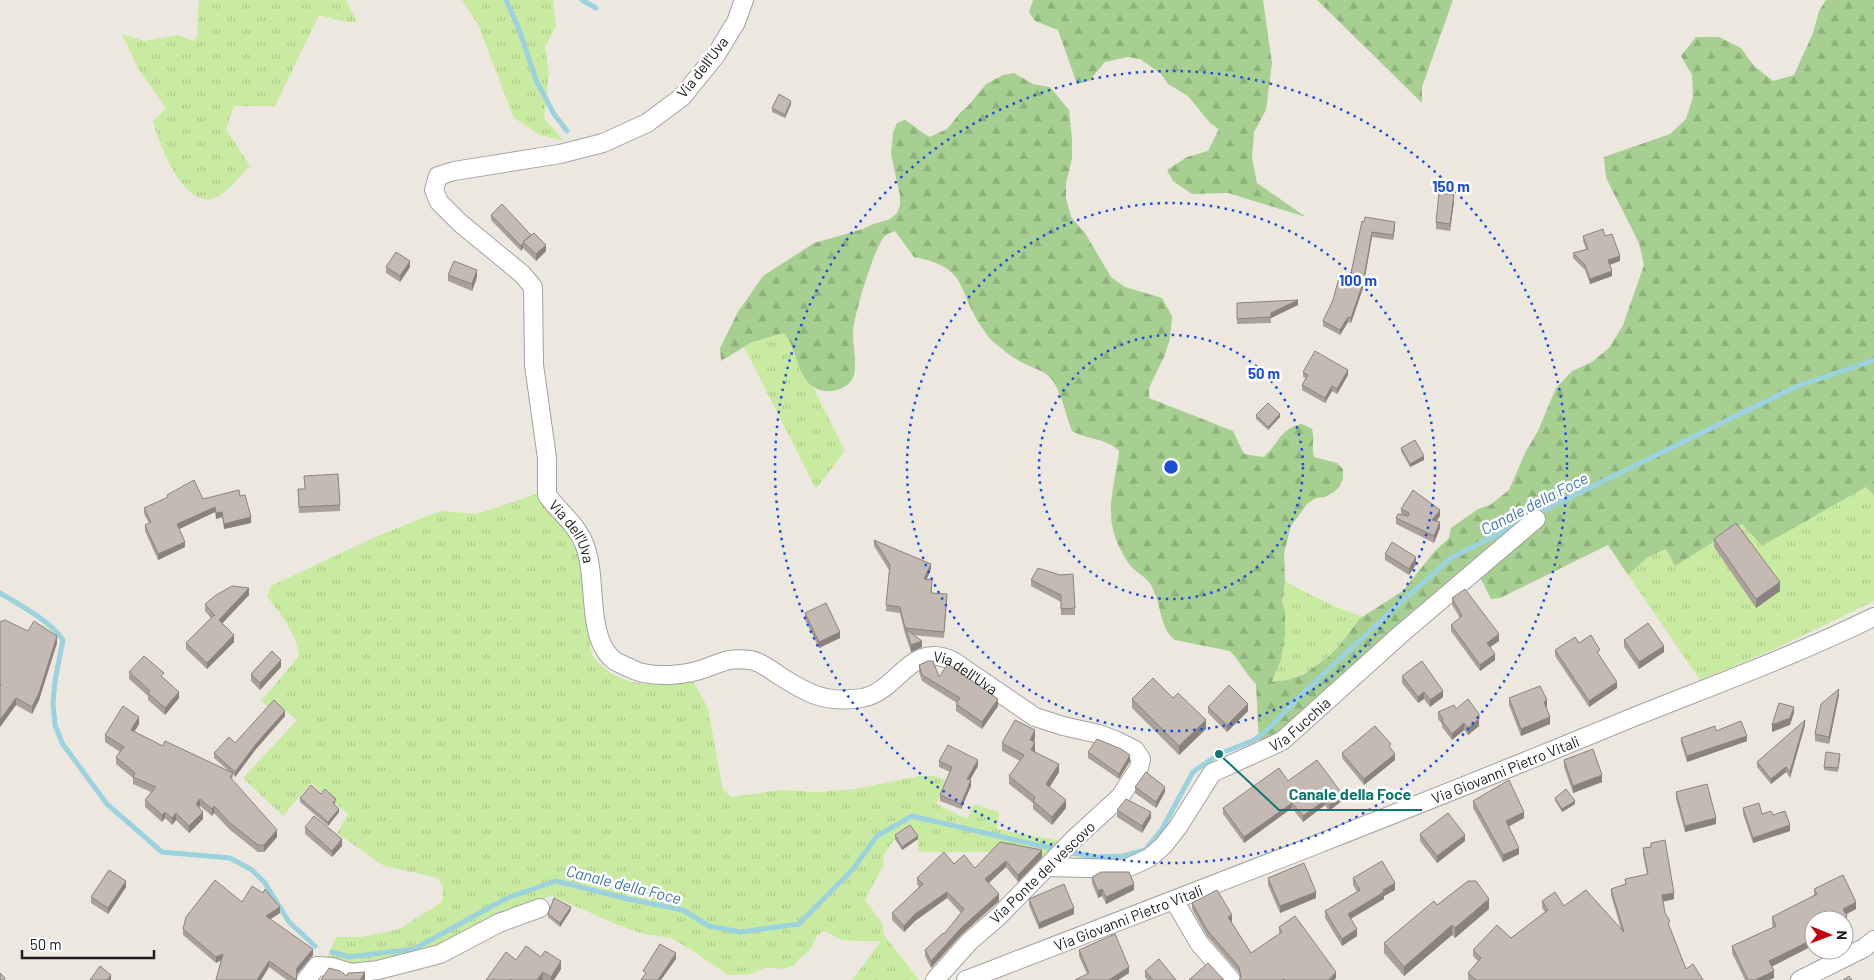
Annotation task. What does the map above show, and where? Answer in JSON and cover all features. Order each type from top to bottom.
[{"type":"street","name":"Via dell'Uva","points":[[744,0],[736,22],[716,55],[682,97],[647,122],[603,143],[560,154],[454,171],[438,176],[434,190],[439,202],[459,222],[522,274],[533,287],[534,365],[547,458],[546,495],[579,533],[586,547],[601,644],[615,661],[642,673],[668,675],[696,671],[730,658],[753,660],[814,696],[833,700],[846,700],[872,695],[882,690],[917,659],[934,655],[942,656],[958,664],[1035,717],[1108,737],[1135,750],[1141,759]]},
{"type":"street","name":"Via Fucchia","points":[[1049,865],[1125,869],[1149,858],[1163,846],[1178,828],[1212,773],[1282,741],[1401,634],[1536,519]]},
{"type":"street","name":"Via Giovanni Pietro Vitali","points":[[966,980],[1416,806],[1822,642],[1874,617]]},
{"type":"street","name":"Via Ponte del vescovo","points":[[935,980],[969,942],[998,917],[1073,841],[1120,797],[1139,768],[1141,759]]},
{"type":"street","points":[[1174,900],[1199,943],[1231,980]]},
{"type":"street","points":[[306,980],[317,966],[332,967],[352,973],[378,970],[440,954],[499,923],[540,908]]},
{"type":"street","points":[[1800,980],[1864,948],[1874,940]]},
{"type":"green space","points":[[199,0],[346,0],[357,22],[345,22],[319,15],[275,106],[234,106],[226,129],[250,166],[227,190],[212,199],[201,199],[191,193],[182,183],[166,157],[153,121],[166,108],[139,70],[122,34],[144,41],[178,35],[194,41],[197,36]]},
{"type":"green space","points":[[462,0],[553,0],[556,26],[545,47],[549,73],[544,118],[564,141],[540,135],[514,118],[478,25]]},
{"type":"green space","points":[[1033,0],[1263,0],[1272,63],[1266,110],[1254,132],[1252,158],[1257,183],[1306,217],[1228,193],[1192,194],[1173,181],[1167,170],[1187,157],[1208,151],[1219,129],[1210,123],[1188,96],[1168,84],[1160,73],[1140,59],[1128,57],[1105,62],[1089,81],[1077,84],[1058,30],[1035,21],[1029,12]]},
{"type":"green space","points":[[1317,0],[1453,0],[1422,87],[1422,103]]},
{"type":"green space","points":[[1826,0],[1874,0],[1874,495],[1866,487],[1762,546],[1742,524],[1675,566],[1666,549],[1648,557],[1628,575],[1608,545],[1500,598],[1491,599],[1482,581],[1470,567],[1450,579],[1451,586],[1415,609],[1281,730],[1259,744],[1256,684],[1230,651],[1175,640],[1170,635],[1164,624],[1157,598],[1150,584],[1131,567],[1120,548],[1114,535],[1111,509],[1119,451],[1103,441],[1072,431],[1059,392],[1050,377],[1014,358],[991,340],[973,313],[959,281],[953,274],[944,267],[914,257],[895,231],[886,235],[880,243],[865,283],[856,313],[853,333],[854,375],[847,385],[830,391],[823,391],[812,386],[803,374],[792,346],[784,333],[752,342],[721,361],[720,348],[738,312],[763,276],[814,243],[863,229],[890,219],[897,213],[900,205],[900,196],[891,154],[893,133],[897,123],[905,120],[930,137],[947,129],[986,84],[1003,75],[1014,73],[1033,84],[1050,87],[1069,110],[1072,159],[1066,183],[1066,198],[1071,217],[1085,233],[1111,277],[1125,287],[1162,298],[1172,316],[1170,339],[1164,357],[1149,388],[1149,398],[1233,431],[1244,454],[1263,457],[1288,429],[1302,424],[1312,429],[1314,457],[1337,463],[1343,469],[1343,478],[1340,486],[1325,497],[1316,498],[1307,504],[1291,526],[1284,553],[1285,581],[1282,602],[1285,611],[1285,633],[1281,660],[1272,682],[1287,680],[1304,674],[1327,658],[1341,644],[1359,619],[1403,591],[1434,552],[1449,538],[1451,528],[1478,509],[1490,505],[1509,490],[1526,451],[1538,431],[1556,388],[1572,371],[1592,362],[1610,347],[1623,325],[1644,265],[1639,243],[1606,178],[1604,157],[1670,134],[1686,119],[1693,97],[1692,75],[1681,56],[1696,37],[1719,37],[1741,48],[1754,66],[1773,81],[1794,75],[1813,33],[1819,11]]},
{"type":"green space","points":[[784,333],[790,340],[802,372],[813,387],[845,451],[816,489],[744,347],[752,342]]},
{"type":"green space","points":[[1866,487],[1874,495],[1874,601],[1775,649],[1700,680],[1628,575],[1648,557],[1667,549],[1675,566],[1742,524],[1762,546]]},
{"type":"green space","points":[[539,493],[570,536],[579,554],[584,573],[587,618],[591,651],[594,658],[612,673],[634,682],[658,685],[693,681],[708,708],[723,790],[732,797],[781,790],[816,792],[855,789],[919,776],[935,776],[947,781],[936,804],[967,819],[974,804],[999,812],[997,829],[1060,841],[1060,844],[1046,857],[1029,852],[919,852],[918,841],[906,830],[891,844],[883,856],[884,864],[865,900],[882,923],[884,935],[919,980],[852,980],[881,941],[842,940],[824,931],[816,937],[809,951],[794,966],[783,969],[767,967],[750,974],[728,975],[671,938],[644,934],[618,925],[552,896],[541,899],[427,954],[379,967],[326,961],[336,937],[361,937],[399,929],[442,902],[443,887],[438,878],[384,866],[337,833],[348,814],[311,783],[283,816],[243,778],[297,720],[274,702],[269,708],[261,701],[299,656],[291,631],[267,596],[271,586],[375,537],[432,514],[443,511],[477,514]]},
{"type":"green space","points":[[1285,581],[1323,601],[1362,616],[1341,645],[1318,665],[1291,678],[1272,683],[1281,660],[1285,611],[1282,602]]},
{"type":"building","points":[[779,94],[791,101],[785,115],[772,108]]},
{"type":"building","points":[[1439,193],[1454,195],[1450,224],[1436,222]]},
{"type":"building","points":[[502,204],[531,235],[521,246],[491,215]]},
{"type":"building","points":[[1365,217],[1395,222],[1393,235],[1372,232],[1363,283],[1351,318],[1348,317],[1340,330],[1323,321],[1333,300],[1340,274],[1350,278],[1362,221],[1364,222]]},
{"type":"building","points":[[1603,229],[1605,236],[1612,234],[1620,256],[1608,260],[1612,271],[1590,279],[1585,265],[1573,253],[1588,249],[1583,236]]},
{"type":"building","points":[[534,233],[546,245],[536,254],[523,242]]},
{"type":"building","points":[[396,252],[410,261],[400,276],[386,267]]},
{"type":"building","points":[[454,261],[477,270],[472,284],[448,275]]},
{"type":"building","points":[[1298,300],[1271,313],[1271,317],[1237,319],[1237,303]]},
{"type":"building","points":[[1315,351],[1348,370],[1337,389],[1332,386],[1325,398],[1302,385],[1308,375],[1303,372]]},
{"type":"building","points":[[1268,403],[1280,414],[1268,427],[1256,415]]},
{"type":"building","points":[[1415,440],[1424,456],[1410,464],[1401,448]]},
{"type":"building","points":[[338,474],[340,505],[299,507],[298,489],[305,489],[304,476]]},
{"type":"building","points":[[194,480],[203,499],[239,490],[240,496],[245,495],[251,517],[224,524],[222,512],[216,513],[215,507],[177,524],[185,542],[158,554],[145,525],[151,522],[144,508],[168,497],[167,495]]},
{"type":"building","points":[[1413,490],[1440,510],[1432,520],[1440,522],[1434,536],[1396,518],[1398,514],[1408,516],[1409,513],[1401,509]]},
{"type":"building","points":[[1736,523],[1780,582],[1756,599],[1714,539]]},
{"type":"building","points":[[874,540],[931,564],[924,579],[932,580],[931,593],[947,594],[944,632],[905,628],[900,607],[886,605],[890,565]]},
{"type":"building","points":[[1392,542],[1416,557],[1409,569],[1385,554]]},
{"type":"building","points":[[1038,568],[1060,575],[1073,574],[1075,608],[1061,609],[1061,595],[1031,580]]},
{"type":"building","points":[[232,586],[249,588],[219,620],[234,635],[207,663],[186,643],[215,616],[205,604]]},
{"type":"building","points":[[1465,589],[1499,634],[1487,643],[1495,654],[1480,665],[1451,625],[1462,616],[1452,598]]},
{"type":"building","points":[[826,603],[840,632],[819,642],[805,613]]},
{"type":"building","points":[[5,620],[28,631],[34,621],[57,636],[39,693],[32,707],[16,698],[0,720],[0,622]]},
{"type":"building","points":[[1648,623],[1664,646],[1639,662],[1624,640]]},
{"type":"building","points":[[906,629],[922,641],[911,645]]},
{"type":"building","points":[[1591,635],[1600,650],[1597,652],[1617,682],[1589,701],[1555,650],[1575,637],[1579,643]]},
{"type":"building","points":[[272,651],[281,660],[260,683],[251,674]]},
{"type":"building","points":[[144,656],[164,673],[161,676],[179,692],[165,708],[129,672]]},
{"type":"building","points":[[933,661],[939,677],[948,664],[998,699],[982,722],[956,704],[960,698],[922,675],[919,665]]},
{"type":"building","points":[[1422,661],[1443,691],[1430,700],[1424,692],[1418,697],[1402,676]]},
{"type":"building","points":[[1153,678],[1173,698],[1178,693],[1206,720],[1179,746],[1132,699]]},
{"type":"building","points":[[1229,685],[1248,704],[1227,725],[1208,707]]},
{"type":"building","points":[[1540,686],[1547,700],[1544,702],[1550,717],[1521,729],[1509,698]]},
{"type":"building","points":[[1839,689],[1829,737],[1815,734],[1821,704]]},
{"type":"building","points":[[1468,699],[1479,714],[1479,719],[1468,728],[1464,723],[1452,734],[1438,712],[1454,705],[1456,709]]},
{"type":"building","points":[[274,700],[285,711],[256,744],[235,772],[214,753],[229,737],[235,743]]},
{"type":"building","points":[[1779,703],[1794,707],[1790,718],[1772,725]]},
{"type":"building","points":[[123,706],[139,717],[131,730],[163,746],[165,741],[233,773],[230,777],[277,830],[264,845],[258,845],[230,823],[214,806],[212,809],[200,799],[196,804],[203,812],[189,826],[176,813],[172,818],[165,812],[162,815],[145,800],[156,787],[133,777],[135,773],[116,757],[124,747],[105,735]]},
{"type":"building","points":[[1015,720],[1035,730],[1030,740],[1035,742],[1031,750],[1059,764],[1046,784],[1066,800],[1052,817],[1033,801],[1035,797],[1009,776],[1024,755],[1002,743]]},
{"type":"building","points":[[1805,720],[1790,772],[1786,767],[1771,779],[1757,762]]},
{"type":"building","points":[[1741,721],[1747,736],[1687,756],[1681,738],[1715,726],[1716,731]]},
{"type":"building","points":[[1375,726],[1391,744],[1389,746],[1395,754],[1364,779],[1342,753]]},
{"type":"building","points":[[1097,739],[1130,755],[1119,774],[1088,752]]},
{"type":"building","points":[[948,745],[978,760],[967,779],[971,780],[961,804],[940,795],[952,767],[939,761]]},
{"type":"building","points":[[1593,749],[1602,775],[1573,786],[1564,760]]},
{"type":"building","points":[[1826,752],[1840,754],[1838,768],[1824,767]]},
{"type":"building","points":[[1317,760],[1343,795],[1329,805],[1325,800],[1303,816],[1292,803],[1244,837],[1223,808],[1279,768],[1288,781]]},
{"type":"building","points":[[1146,772],[1165,787],[1156,802],[1135,787]]},
{"type":"building","points":[[1509,780],[1524,812],[1506,821],[1519,848],[1503,855],[1473,801]]},
{"type":"building","points":[[1707,784],[1716,818],[1685,826],[1676,792]]},
{"type":"building","points":[[311,785],[321,794],[325,789],[336,799],[333,803],[339,809],[328,822],[300,798]]},
{"type":"building","points":[[1566,789],[1575,801],[1562,809],[1555,798]]},
{"type":"building","points":[[1126,799],[1151,812],[1142,826],[1117,810]]},
{"type":"building","points":[[1759,803],[1762,814],[1771,811],[1773,815],[1785,811],[1790,825],[1753,838],[1743,808]]},
{"type":"building","points":[[1448,813],[1465,835],[1437,856],[1420,834]]},
{"type":"building","points":[[314,816],[342,839],[332,851],[305,827]]},
{"type":"building","points":[[910,825],[918,836],[902,847],[895,835]]},
{"type":"building","points":[[1665,840],[1674,893],[1662,895],[1665,913],[1670,921],[1668,923],[1686,969],[1693,964],[1703,980],[1476,980],[1468,973],[1481,958],[1473,950],[1497,925],[1511,938],[1548,910],[1542,901],[1555,892],[1564,906],[1586,890],[1624,932],[1611,889],[1626,884],[1625,879],[1648,874],[1643,848],[1651,847],[1651,843]]},
{"type":"building","points":[[1000,842],[1042,850],[1018,875],[1006,861],[985,879],[999,894],[961,928],[931,961],[925,950],[944,934],[964,909],[947,892],[915,914],[904,926],[892,913],[923,884],[917,878],[944,852],[954,864],[964,855],[975,868]]},
{"type":"building","points":[[1382,861],[1395,883],[1348,914],[1357,929],[1342,939],[1325,911],[1360,890],[1353,878]]},
{"type":"building","points":[[1304,863],[1316,892],[1280,906],[1268,878]]},
{"type":"building","points":[[109,870],[126,881],[108,908],[91,897]]},
{"type":"building","points":[[1101,872],[1129,872],[1134,884],[1106,897],[1102,889],[1098,891],[1092,877]]},
{"type":"building","points":[[1843,875],[1856,902],[1844,910],[1804,910],[1804,944],[1769,961],[1774,971],[1755,980],[1748,980],[1732,946],[1776,926],[1772,917],[1817,894],[1814,889]]},
{"type":"building","points":[[215,880],[242,902],[252,886],[263,893],[265,889],[280,907],[266,916],[313,949],[297,968],[296,980],[269,961],[257,980],[216,980],[223,954],[216,957],[183,929],[186,917]]},
{"type":"building","points":[[1468,881],[1476,881],[1489,899],[1455,928],[1452,925],[1404,967],[1384,943],[1434,901],[1437,905]]},
{"type":"building","points":[[1064,884],[1074,908],[1039,923],[1029,899]]},
{"type":"building","points":[[1217,890],[1232,915],[1228,917],[1251,953],[1282,932],[1279,927],[1295,916],[1336,972],[1329,980],[1239,980],[1241,977],[1239,967],[1207,930],[1192,903]]},
{"type":"building","points":[[554,898],[571,907],[560,923],[548,914]]},
{"type":"building","points":[[1115,934],[1129,967],[1109,980],[1075,980],[1089,973],[1079,950]]},
{"type":"building","points":[[660,944],[676,953],[658,980],[641,980],[646,973],[643,971]]},
{"type":"building","points":[[526,946],[541,957],[545,951],[561,961],[551,977],[543,972],[537,980],[486,980],[506,952],[516,960]]},
{"type":"building","points":[[1159,959],[1176,980],[1153,980],[1145,971]]},
{"type":"building","points":[[1208,963],[1224,980],[1189,980]]},
{"type":"building","points":[[100,966],[111,975],[107,980],[90,980]]},
{"type":"building","points":[[329,968],[340,971],[347,976],[348,973],[365,972],[360,980],[321,980]]},
{"type":"building","points":[[0,973],[5,978],[4,980],[0,980]]},
{"type":"building","points":[[1849,976],[1852,980],[1843,980]]},
{"type":"waterway","points":[[506,0],[519,29],[536,80],[554,114],[567,131]]},
{"type":"waterway","points":[[582,0],[596,8]]},
{"type":"waterway","name":"Canale della Foce","points":[[1536,514],[1795,387],[1874,360]]},
{"type":"waterway","name":"Canale della Foce","points":[[1066,852],[1097,857],[1123,856],[1145,850],[1162,829],[1193,772],[1219,754],[1252,741],[1265,732],[1302,694],[1451,558],[1522,522]]},
{"type":"waterway","name":"Canale della Foce","points":[[0,593],[43,620],[63,640],[55,681],[53,703],[55,725],[62,743],[107,804],[162,852],[230,858],[252,870],[265,883],[289,922],[315,946]]},
{"type":"waterway","name":"Canale della Foce","points":[[332,952],[349,957],[414,949],[507,898],[556,881],[628,899],[683,910],[709,926],[740,932],[799,924],[853,869],[877,836],[912,816],[1058,850]]},
{"type":"place","name":"Canale della Foce","points":[[1219,754]]}]
